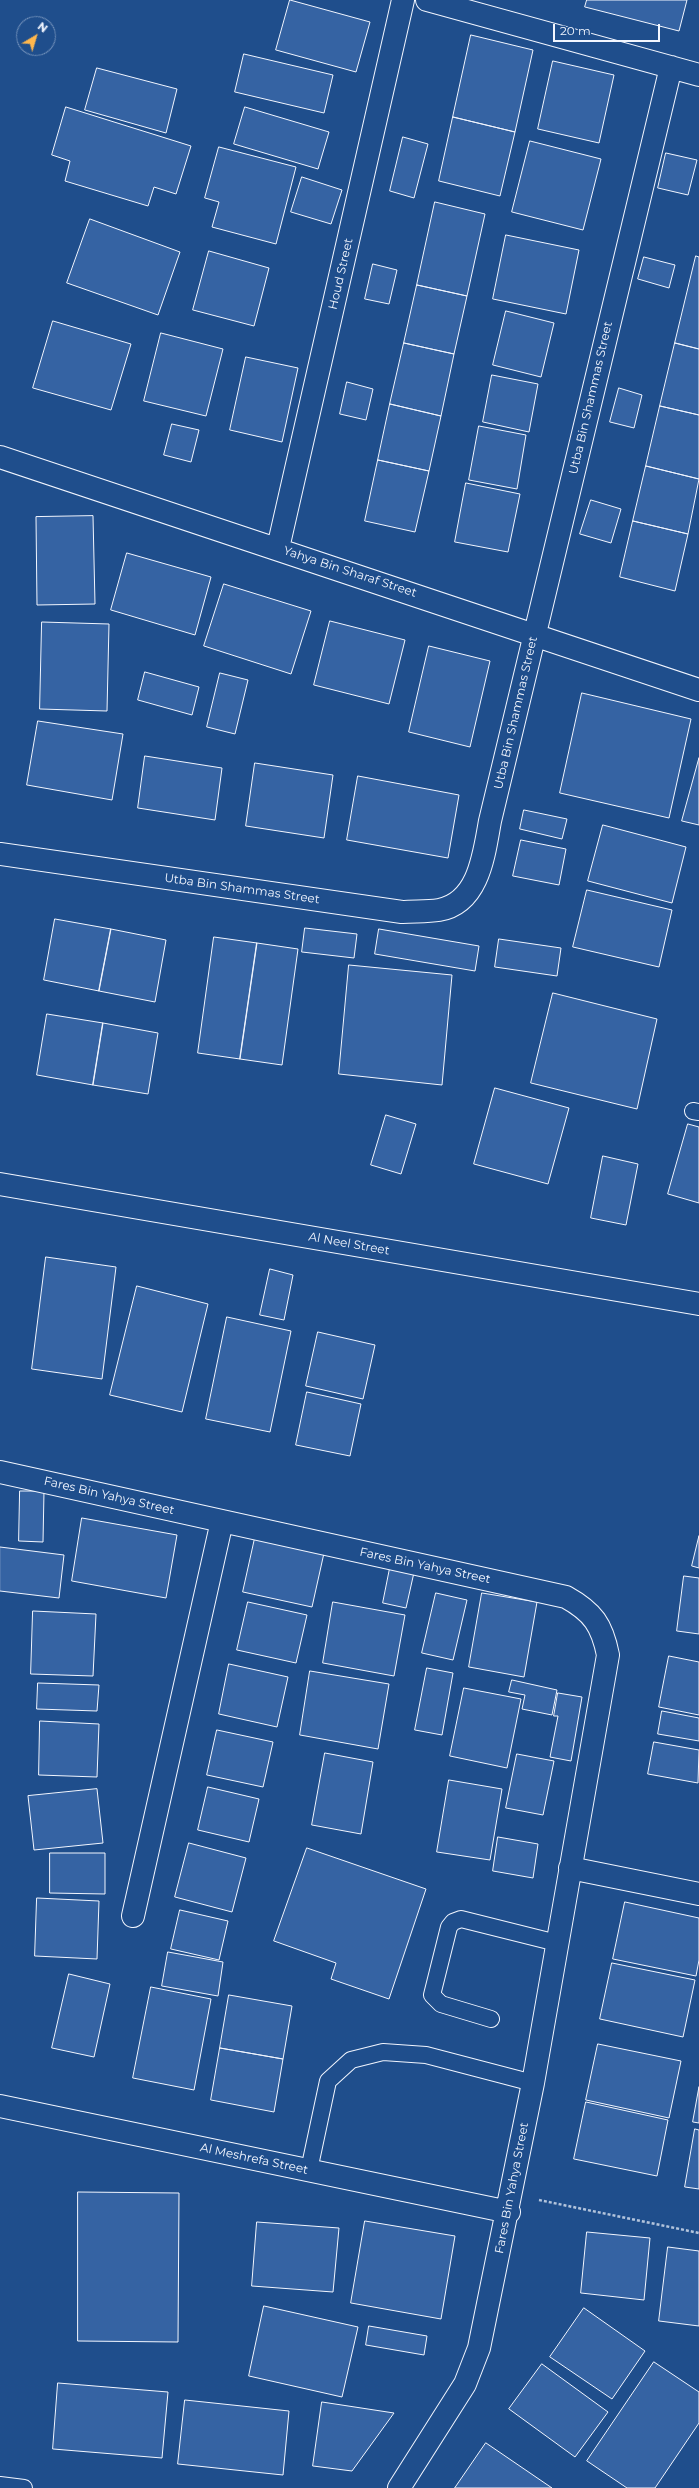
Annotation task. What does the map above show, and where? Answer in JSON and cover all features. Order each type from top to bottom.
[{"type":"street","name":"Houd Street","points":[[278,548],[403,0]]},
{"type":"street","points":[[427,0],[699,75]]},
{"type":"street","name":"Utba Bin Shammas Street","points":[[0,854],[402,912],[440,910],[467,896],[483,861],[490,821],[671,67]]},
{"type":"street","name":"Yahya Bin Sharaf Street","points":[[0,456],[699,690]]},
{"type":"street","name":"Al Neel Street","points":[[0,1184],[699,1304]]},
{"type":"street","name":"Fares Bin Yahya Street","points":[[0,1472],[566,1598],[582,1606],[596,1619],[604,1636],[608,1655],[534,2083],[479,2348],[465,2384],[399,2488]]},
{"type":"street","points":[[133,1916],[222,1522]]},
{"type":"street","points":[[570,1868],[699,1894]]},
{"type":"street","name":"Al Meshrefa Street","points":[[0,2106],[309,2170],[510,2203]]},
{"type":"lane","points":[[491,2019],[441,2004],[432,1994],[448,1927],[453,1922],[461,1920],[557,1943]]},
{"type":"lane","points":[[309,2170],[328,2081],[351,2060],[383,2052],[426,2055],[534,2083]]},
{"type":"lane","points":[[0,2485],[24,2488]]},
{"type":"path","points":[[510,2203],[699,2233]]},
{"type":"building","points":[[290,0],[370,22],[356,72],[276,50]]},
{"type":"building","points":[[587,0],[687,0],[679,31],[585,7]]},
{"type":"building","points":[[471,35],[533,50],[515,132],[453,117]]},
{"type":"building","points":[[244,54],[333,75],[324,113],[235,92]]},
{"type":"building","points":[[553,61],[614,75],[599,143],[538,129]]},
{"type":"building","points":[[97,68],[177,89],[166,133],[85,110]]},
{"type":"building","points":[[66,107],[191,146],[176,194],[154,187],[148,206],[65,181],[70,161],[52,155]]},
{"type":"building","points":[[245,107],[329,132],[318,169],[234,144]]},
{"type":"building","points":[[453,117],[515,132],[500,196],[439,181]]},
{"type":"building","points":[[403,137],[428,144],[414,198],[390,191]]},
{"type":"building","points":[[530,141],[601,159],[583,230],[512,212]]},
{"type":"building","points":[[219,147],[296,167],[276,244],[212,227],[219,202],[205,198]]},
{"type":"building","points":[[666,153],[697,160],[688,195],[658,188]]},
{"type":"building","points":[[302,177],[342,190],[331,224],[291,212]]},
{"type":"building","points":[[435,202],[485,214],[467,296],[417,285]]},
{"type":"building","points":[[90,219],[180,252],[158,315],[67,283]]},
{"type":"building","points":[[506,235],[579,250],[566,314],[493,299]]},
{"type":"building","points":[[209,251],[269,268],[254,326],[193,310]]},
{"type":"building","points":[[696,256],[699,257],[699,349],[675,343]]},
{"type":"building","points":[[644,257],[675,265],[669,288],[638,279]]},
{"type":"building","points":[[373,264],[397,270],[389,304],[365,299]]},
{"type":"building","points":[[417,285],[467,296],[454,354],[404,343]]},
{"type":"building","points":[[506,311],[554,323],[541,377],[493,365]]},
{"type":"building","points":[[53,321],[131,344],[111,410],[33,388]]},
{"type":"building","points":[[161,333],[223,349],[206,416],[144,401]]},
{"type":"building","points":[[404,343],[454,354],[441,416],[390,404]]},
{"type":"building","points":[[675,343],[699,349],[699,415],[660,406]]},
{"type":"building","points":[[246,357],[298,368],[282,442],[230,430]]},
{"type":"building","points":[[492,375],[538,384],[529,432],[483,422]]},
{"type":"building","points":[[347,382],[373,389],[366,420],[340,414]]},
{"type":"building","points":[[619,388],[642,395],[634,428],[610,422]]},
{"type":"building","points":[[390,404],[441,416],[429,471],[378,460]]},
{"type":"building","points":[[660,406],[699,415],[699,479],[646,466]]},
{"type":"building","points":[[172,424],[199,430],[191,462],[164,455]]},
{"type":"building","points":[[479,426],[526,435],[517,489],[469,480]]},
{"type":"building","points":[[378,460],[429,471],[415,532],[365,521]]},
{"type":"building","points":[[646,466],[699,479],[688,534],[633,521]]},
{"type":"building","points":[[466,483],[520,494],[508,552],[455,542]]},
{"type":"building","points":[[591,500],[621,509],[611,543],[580,534]]},
{"type":"building","points":[[93,516],[95,604],[37,605],[36,517]]},
{"type":"building","points":[[633,521],[688,534],[675,591],[620,577]]},
{"type":"building","points":[[127,553],[211,577],[195,635],[111,610]]},
{"type":"building","points":[[224,584],[311,611],[291,674],[204,646]]},
{"type":"building","points":[[330,621],[405,640],[389,704],[314,685]]},
{"type":"building","points":[[42,622],[109,624],[107,711],[40,709]]},
{"type":"building","points":[[429,646],[490,661],[470,747],[409,732]]},
{"type":"building","points":[[145,672],[199,687],[192,715],[138,700]]},
{"type":"building","points":[[220,673],[248,680],[235,734],[207,727]]},
{"type":"building","points":[[582,693],[691,719],[669,818],[560,793]]},
{"type":"building","points":[[38,721],[123,734],[112,800],[27,785]]},
{"type":"building","points":[[145,756],[222,768],[215,820],[138,808]]},
{"type":"building","points":[[699,758],[699,825],[682,821]]},
{"type":"building","points":[[255,763],[333,775],[324,838],[246,826]]},
{"type":"building","points":[[358,776],[459,795],[448,858],[347,840]]},
{"type":"building","points":[[524,810],[567,819],[562,839],[520,829]]},
{"type":"building","points":[[603,825],[686,847],[672,903],[588,881]]},
{"type":"building","points":[[521,840],[566,849],[559,885],[513,876]]},
{"type":"building","points":[[587,890],[672,910],[659,967],[573,947]]},
{"type":"building","points":[[55,919],[111,929],[99,991],[44,980]]},
{"type":"building","points":[[305,928],[357,934],[354,958],[302,952]]},
{"type":"building","points":[[111,929],[166,940],[155,1002],[99,991]]},
{"type":"building","points":[[379,929],[479,946],[475,971],[375,954]]},
{"type":"building","points":[[214,937],[257,943],[240,1059],[198,1053]]},
{"type":"building","points":[[499,939],[561,948],[557,976],[495,967]]},
{"type":"building","points":[[257,943],[298,949],[282,1065],[240,1059]]},
{"type":"building","points":[[349,965],[452,975],[442,1085],[339,1074]]},
{"type":"building","points":[[553,993],[657,1019],[637,1109],[531,1083]]},
{"type":"building","points":[[47,1014],[103,1023],[93,1085],[37,1075]]},
{"type":"building","points":[[103,1023],[158,1033],[148,1094],[93,1085]]},
{"type":"building","points":[[495,1088],[569,1108],[548,1184],[474,1164]]},
{"type":"building","points":[[386,1115],[416,1124],[401,1174],[371,1165]]},
{"type":"building","points":[[688,1124],[699,1127],[699,1203],[668,1194]]},
{"type":"building","points":[[603,1156],[638,1164],[626,1225],[591,1218]]},
{"type":"building","points":[[46,1257],[116,1267],[102,1379],[32,1369]]},
{"type":"building","points":[[270,1269],[293,1275],[284,1320],[260,1315]]},
{"type":"building","points":[[137,1286],[208,1304],[182,1412],[110,1395]]},
{"type":"building","points":[[227,1317],[291,1331],[270,1432],[206,1419]]},
{"type":"building","points":[[318,1332],[375,1345],[363,1399],[306,1386]]},
{"type":"building","points":[[307,1392],[361,1404],[350,1456],[296,1445]]},
{"type":"building","points":[[20,1491],[44,1491],[43,1542],[19,1541]]},
{"type":"building","points":[[82,1518],[177,1535],[166,1598],[72,1581]]},
{"type":"building","points":[[699,1536],[699,1568],[692,1566]]},
{"type":"building","points":[[255,1538],[324,1553],[312,1607],[243,1592]]},
{"type":"building","points":[[0,1547],[64,1555],[59,1598],[0,1591]]},
{"type":"building","points":[[391,1563],[415,1568],[406,1608],[383,1603]]},
{"type":"building","points":[[684,1576],[699,1578],[699,1634],[677,1631]]},
{"type":"building","points":[[436,1593],[467,1600],[453,1660],[422,1653]]},
{"type":"building","points":[[482,1593],[537,1602],[524,1677],[469,1667]]},
{"type":"building","points":[[248,1602],[307,1615],[296,1663],[237,1650]]},
{"type":"building","points":[[333,1602],[405,1615],[394,1676],[323,1663]]},
{"type":"building","points":[[33,1611],[96,1614],[93,1676],[31,1674]]},
{"type":"building","points":[[669,1656],[699,1662],[699,1715],[659,1707]]},
{"type":"building","points":[[229,1664],[288,1677],[277,1727],[219,1714]]},
{"type":"building","points":[[427,1668],[453,1673],[442,1735],[415,1730]]},
{"type":"building","points":[[310,1671],[389,1684],[378,1749],[300,1735]]},
{"type":"building","points":[[512,1680],[557,1690],[552,1715],[522,1709],[525,1695],[509,1692]]},
{"type":"building","points":[[38,1683],[99,1685],[97,1711],[37,1709]]},
{"type":"building","points":[[464,1688],[521,1699],[507,1768],[450,1756]]},
{"type":"building","points":[[558,1693],[582,1697],[571,1761],[550,1757],[558,1716],[554,1716]]},
{"type":"building","points":[[662,1711],[699,1718],[699,1741],[658,1734]]},
{"type":"building","points":[[40,1721],[99,1724],[97,1777],[39,1775]]},
{"type":"building","points":[[217,1730],[273,1742],[263,1787],[207,1775]]},
{"type":"building","points":[[654,1742],[699,1750],[698,1783],[648,1774]]},
{"type":"building","points":[[325,1753],[373,1762],[361,1834],[312,1825]]},
{"type":"building","points":[[517,1754],[554,1761],[543,1815],[506,1808]]},
{"type":"building","points":[[449,1780],[502,1789],[490,1860],[437,1852]]},
{"type":"building","points":[[208,1787],[259,1799],[249,1842],[198,1830]]},
{"type":"building","points":[[97,1789],[103,1843],[34,1850],[28,1796]]},
{"type":"building","points":[[498,1837],[538,1844],[533,1878],[493,1871]]},
{"type":"building","points":[[189,1843],[246,1858],[232,1912],[175,1897]]},
{"type":"building","points":[[307,1848],[426,1889],[389,1999],[331,1979],[336,1963],[274,1941]]},
{"type":"building","points":[[50,1853],[105,1853],[105,1894],[50,1893]]},
{"type":"building","points":[[37,1898],[99,1901],[97,1959],[35,1956]]},
{"type":"building","points":[[625,1902],[699,1918],[699,1960],[696,1976],[613,1959]]},
{"type":"building","points":[[180,1910],[228,1921],[219,1960],[171,1949]]},
{"type":"building","points":[[168,1952],[223,1962],[218,1996],[162,1986]]},
{"type":"building","points":[[612,1963],[695,1980],[683,2037],[600,2019]]},
{"type":"building","points":[[69,1974],[110,1984],[94,2057],[52,2048]]},
{"type":"building","points":[[151,1987],[211,1999],[194,2090],[133,2078]]},
{"type":"building","points":[[229,1995],[292,2006],[283,2059],[220,2048]]},
{"type":"building","points":[[598,2044],[681,2061],[669,2118],[586,2100]]},
{"type":"building","points":[[220,2048],[283,2059],[274,2112],[211,2100]]},
{"type":"building","points":[[699,2087],[699,2123],[693,2122]]},
{"type":"building","points":[[586,2102],[668,2120],[657,2176],[574,2159]]},
{"type":"building","points":[[695,2129],[699,2130],[699,2189],[685,2187]]},
{"type":"building","points":[[78,2192],[179,2193],[178,2342],[78,2341]]},
{"type":"building","points":[[365,2221],[455,2236],[441,2319],[351,2303]]},
{"type":"building","points":[[257,2222],[339,2228],[333,2292],[252,2286]]},
{"type":"building","points":[[587,2232],[650,2238],[644,2300],[581,2293]]},
{"type":"building","points":[[668,2247],[699,2251],[699,2326],[659,2321]]},
{"type":"building","points":[[264,2306],[358,2327],[342,2397],[249,2376]]},
{"type":"building","points":[[584,2308],[645,2351],[612,2399],[550,2357]]},
{"type":"building","points":[[369,2326],[427,2336],[424,2355],[366,2345]]},
{"type":"building","points":[[654,2362],[699,2392],[699,2423],[655,2488],[627,2488],[587,2461]]},
{"type":"building","points":[[542,2364],[608,2412],[575,2457],[509,2409]]},
{"type":"building","points":[[58,2383],[168,2392],[162,2458],[53,2449]]},
{"type":"building","points":[[185,2400],[289,2411],[283,2475],[178,2464]]},
{"type":"building","points":[[322,2402],[394,2413],[352,2471],[313,2466]]},
{"type":"building","points":[[486,2443],[552,2488],[455,2488]]}]
